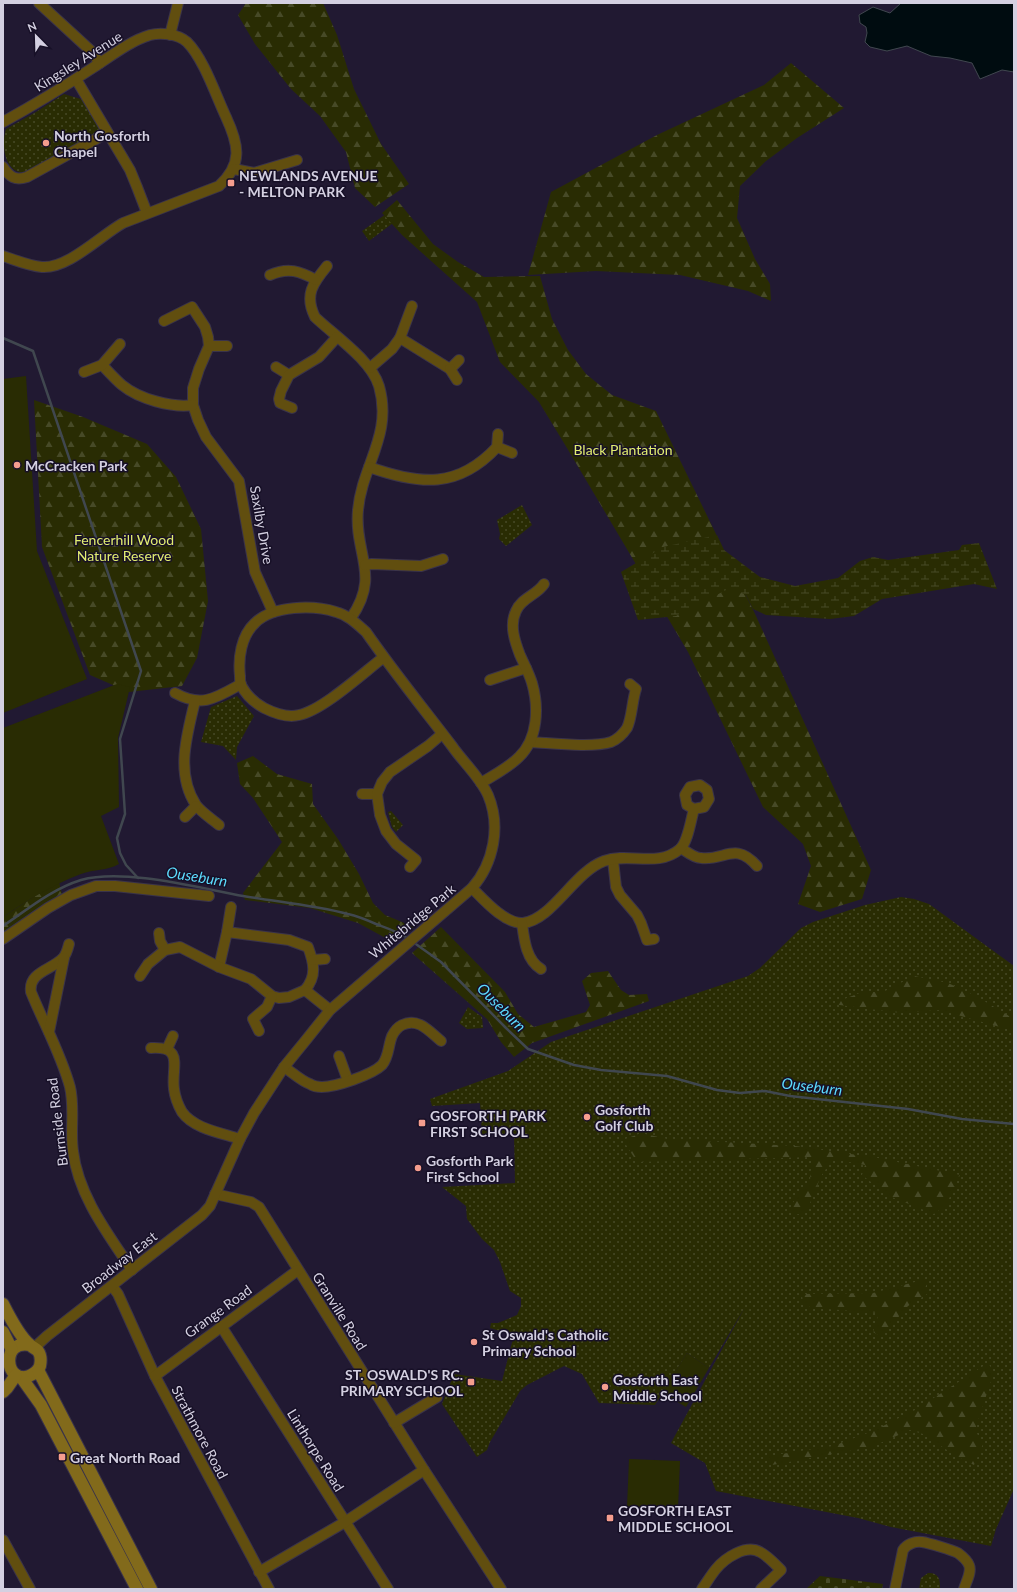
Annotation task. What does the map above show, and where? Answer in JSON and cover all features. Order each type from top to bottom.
[{"type":"main road","points":[[3,1304],[12,1321],[32,1347],[38,1351],[41,1360],[38,1370],[30,1376],[19,1376],[3,1392]]},
{"type":"main road","points":[[3,1332],[12,1350]]},
{"type":"main road","points":[[32,1347],[20,1345],[12,1350],[8,1361],[12,1371],[19,1376],[41,1405],[136,1589]]},
{"type":"main road","points":[[38,1370],[151,1589]]},
{"type":"street","points":[[40,3],[90,50],[100,63]]},
{"type":"street","points":[[3,256],[41,267],[52,267],[70,260],[110,230],[134,218],[219,186],[234,169],[237,155],[230,126],[203,66],[186,41],[170,35],[178,3]]},
{"type":"street","name":"Kingsley Avenue","points":[[3,122],[144,38],[160,33],[170,35]]},
{"type":"street","points":[[76,79],[130,170],[138,187],[147,214]]},
{"type":"street","points":[[3,167],[10,177],[18,180],[107,133]]},
{"type":"street","points":[[234,169],[254,173],[297,160]]},
{"type":"street","points":[[327,266],[316,280],[310,299],[311,308],[322,324],[370,368],[378,385],[382,402],[380,439],[360,493],[358,511],[358,530],[365,565],[366,584],[358,608],[351,618]]},
{"type":"street","points":[[270,274],[288,270],[305,274],[316,280]]},
{"type":"street","points":[[370,368],[392,349],[400,338],[412,306]]},
{"type":"street","points":[[102,365],[122,386],[132,392],[172,406],[193,405],[193,388],[208,346],[208,337],[205,328],[192,307],[164,321]]},
{"type":"street","points":[[292,408],[283,406],[279,399],[281,391],[289,375],[319,357],[337,337]]},
{"type":"street","points":[[400,338],[450,369],[457,380]]},
{"type":"street","points":[[84,372],[102,365],[120,344]]},
{"type":"street","points":[[208,346],[227,346]]},
{"type":"street","points":[[450,369],[459,360]]},
{"type":"street","points":[[276,367],[289,375]]},
{"type":"street","name":"Saxilby Drive","points":[[193,405],[206,437],[239,480],[255,572],[273,612]]},
{"type":"street","points":[[369,467],[410,480],[431,481],[446,479],[466,472],[486,460],[497,447],[498,434]]},
{"type":"street","points":[[497,447],[512,453]]},
{"type":"street","points":[[365,565],[421,566],[443,559]]},
{"type":"street","points":[[481,783],[506,768],[520,757],[531,742],[535,720],[536,702],[532,683],[514,638],[513,628],[516,611],[525,599],[543,589]]},
{"type":"street","points":[[293,608],[317,608],[337,612],[351,618],[366,632],[384,657],[320,707],[299,716],[275,714],[255,703],[241,684],[238,662],[243,642],[255,622],[273,612],[293,608]]},
{"type":"street","name":"Whitebridge Park","points":[[215,1194],[240,1139],[254,1113],[284,1067],[330,1010],[472,888],[480,878],[488,863],[494,836],[492,810],[488,794],[384,657]]},
{"type":"street","points":[[490,680],[526,668]]},
{"type":"street","points":[[175,693],[184,698],[195,701],[207,701],[220,697],[241,684]]},
{"type":"street","points":[[531,742],[558,744],[601,744],[612,741],[622,735],[629,722],[632,702],[637,688]]},
{"type":"street","points":[[195,701],[185,748],[184,772],[186,785],[196,806],[219,825]]},
{"type":"street","points":[[416,862],[396,844],[386,831],[380,815],[377,794],[382,782],[390,772],[428,746],[442,734]]},
{"type":"street","points":[[362,794],[377,794]]},
{"type":"street","points":[[184,817],[196,806]]},
{"type":"street","points":[[472,888],[496,911],[506,918],[522,923],[534,921],[542,915],[582,875],[594,866],[605,861],[613,860],[646,860],[661,858],[681,848],[685,841],[694,809]]},
{"type":"street","points":[[681,848],[700,858],[710,858],[728,853],[738,854],[750,858],[757,866]]},
{"type":"street","points":[[613,860],[616,887],[620,895],[641,923],[648,941]]},
{"type":"street","points":[[3,939],[48,908],[71,895],[96,886],[115,886],[209,896]]},
{"type":"street","points":[[218,968],[227,932],[231,907]]},
{"type":"street","points":[[522,923],[527,949],[535,966],[541,969]]},
{"type":"street","points":[[140,976],[148,964],[165,950],[180,947],[218,968],[251,979],[272,996],[280,998],[289,997],[305,990],[310,984],[313,976],[313,960],[308,947],[289,940],[227,932]]},
{"type":"street","points":[[159,933],[160,941],[165,950]]},
{"type":"street","points":[[49,1032],[64,958],[70,944]]},
{"type":"street","name":"Burnside Road","points":[[64,958],[32,979],[30,986],[31,992],[65,1070],[70,1090],[73,1151],[81,1184],[109,1237],[132,1270]]},
{"type":"street","points":[[313,960],[325,959]]},
{"type":"street","points":[[305,990],[330,1010]]},
{"type":"street","points":[[259,1031],[249,1020],[267,1007],[272,996]]},
{"type":"street","points":[[284,1067],[309,1084],[321,1087],[336,1085],[372,1072],[382,1065],[388,1055],[392,1036],[398,1027],[408,1022],[424,1026],[441,1041]]},
{"type":"street","points":[[167,1049],[173,1036]]},
{"type":"street","points":[[151,1048],[167,1049],[171,1052],[174,1060],[174,1088],[177,1101],[183,1112],[190,1120],[198,1125],[240,1139]]},
{"type":"street","points":[[339,1056],[348,1081]]},
{"type":"street","name":"Broadway East","points":[[32,1347],[202,1215],[210,1206],[215,1194]]},
{"type":"street","name":"Granville Road","points":[[215,1194],[251,1202],[258,1207],[501,1589]]},
{"type":"street","name":"Grange Road","points":[[155,1376],[298,1270]]},
{"type":"street","name":"Strathmore Road","points":[[112,1286],[118,1294],[155,1376],[269,1589]]},
{"type":"street","name":"Linthorpe Road","points":[[221,1326],[388,1589]]},
{"type":"street","points":[[394,1423],[437,1397]]},
{"type":"street","points":[[259,1572],[345,1522],[424,1470]]},
{"type":"street","points":[[3,1540],[30,1589]]},
{"type":"street","points":[[895,1589],[903,1550],[906,1546],[913,1542],[922,1541],[958,1554],[965,1559],[969,1566],[969,1570],[964,1589]]},
{"type":"street","points":[[702,1589],[716,1569],[725,1560],[737,1553],[749,1550],[759,1551],[781,1570],[761,1589]]},
{"type":"green space","points":[[246,3],[323,3],[337,35],[354,89],[381,144],[409,184],[375,207],[355,188],[346,152],[320,116],[291,89],[255,44],[238,15]]},
{"type":"green space","points":[[791,63],[844,108],[797,138],[766,161],[740,186],[737,218],[755,259],[770,284],[771,301],[748,291],[680,275],[596,271],[528,275],[551,192],[657,135],[764,85]]},
{"type":"green space","points":[[64,94],[84,100],[100,130],[93,138],[29,173],[20,172],[14,169],[7,160],[5,154],[4,140],[6,129]]},
{"type":"green space","name":"Black Plantation","points":[[397,200],[433,244],[458,262],[484,277],[540,276],[552,319],[568,350],[586,374],[612,395],[656,411],[756,616],[871,870],[862,899],[820,912],[798,904],[811,866],[803,844],[763,807],[688,652],[539,402],[500,362],[477,302],[402,235],[382,213]]},
{"type":"green space","points":[[386,214],[393,223],[369,241],[362,231]]},
{"type":"green space","name":"McCracken Park","points":[[26,376],[37,551],[87,679],[3,713],[3,379]]},
{"type":"green space","name":"Fencerhill Wood Nature Reserve","points":[[34,400],[83,417],[147,444],[176,477],[201,529],[208,601],[197,658],[182,686],[129,692],[90,675],[42,547]]},
{"type":"green space","points":[[522,505],[532,525],[506,546],[499,539],[500,534],[497,520]]},
{"type":"green space","points":[[717,535],[724,550],[760,577],[795,586],[838,578],[860,561],[873,557],[888,560],[959,550],[962,545],[979,543],[997,589],[974,584],[882,599],[854,616],[830,619],[766,615],[753,609],[746,595],[730,588],[676,616],[638,620],[621,572],[663,547]]},
{"type":"green space","points":[[117,684],[130,687],[118,738],[119,807],[101,816],[119,864],[110,868],[86,872],[70,878],[31,899],[3,917],[3,728]]},
{"type":"green space","points":[[237,696],[254,716],[237,747],[236,760],[223,746],[201,742],[211,707]]},
{"type":"green space","points":[[253,756],[277,774],[312,784],[313,804],[338,839],[359,874],[373,903],[385,915],[414,927],[393,942],[358,923],[310,908],[245,900],[243,893],[282,842],[253,798],[240,784],[237,763]]},
{"type":"green space","points":[[391,811],[403,825],[396,832],[392,827],[388,812]]},
{"type":"green space","points":[[59,882],[62,894],[32,912],[3,933],[3,917]]},
{"type":"green space","name":"Gosforth Golf Club","points":[[901,897],[914,899],[929,904],[1014,966],[1014,1489],[996,1529],[991,1546],[891,1527],[858,1518],[716,1491],[705,1463],[671,1443],[745,1307],[709,1368],[687,1353],[655,1405],[599,1403],[582,1374],[564,1366],[527,1385],[520,1391],[490,1442],[487,1450],[477,1457],[442,1404],[454,1374],[502,1381],[514,1335],[490,1328],[491,1323],[498,1323],[517,1315],[521,1306],[521,1298],[510,1291],[500,1262],[494,1250],[482,1239],[467,1219],[466,1206],[442,1187],[515,1183],[514,1134],[482,1134],[480,1103],[432,1106],[430,1099],[508,1071],[551,1042],[748,976],[760,968],[801,928],[813,922],[865,905]]},
{"type":"green space","points":[[441,927],[505,992],[518,1014],[534,1027],[586,1012],[590,1005],[582,981],[591,973],[608,971],[621,990],[629,995],[647,994],[649,1001],[532,1043],[514,1057],[501,1042],[487,1019],[412,953]]},
{"type":"green space","points":[[914,976],[948,983],[976,996],[1014,1019],[1014,1031],[940,1010],[901,1013],[832,1004],[862,992],[883,992]]},
{"type":"green space","points":[[468,1007],[482,1017],[483,1028],[467,1029],[459,1023]]},
{"type":"green space","points":[[641,1133],[667,1139],[795,1146],[878,1158],[960,1175],[946,1205],[934,1214],[889,1196],[862,1175],[865,1165],[833,1159],[821,1176],[806,1213],[793,1215],[792,1204],[810,1180],[812,1157],[637,1162],[623,1140]]},
{"type":"green space","points":[[926,1279],[927,1294],[908,1306],[881,1337],[873,1332],[879,1313],[814,1308],[803,1305],[802,1294],[873,1293]]},
{"type":"green space","points":[[687,1353],[709,1368],[686,1407],[662,1393]]},
{"type":"green space","points":[[988,1363],[994,1372],[975,1430],[983,1444],[974,1465],[956,1456],[923,1434],[910,1430],[871,1447],[772,1465],[768,1456],[833,1446],[873,1431],[915,1410]]},
{"type":"green space","points":[[629,1459],[680,1461],[678,1509],[627,1507]]},
{"type":"green space","points":[[928,1573],[937,1575],[940,1582],[940,1589],[919,1589],[921,1578]]},
{"type":"green space","points":[[820,1576],[883,1584],[882,1589],[806,1589]]},
{"type":"shaded area","points":[[901,3],[1014,3],[1014,72],[1002,70],[980,79],[972,63],[950,58],[931,56],[907,46],[887,51],[870,47],[865,42],[867,33],[866,27],[860,23],[859,15],[873,7],[890,13]]},
{"type":"waterway","points":[[3,338],[33,351],[141,671],[120,739],[125,814],[117,838],[120,853],[126,865],[138,878]]},
{"type":"waterway","name":"Ouseburn","points":[[3,926],[40,900],[70,884],[81,880],[118,876],[162,880],[243,896],[335,911],[362,918],[393,930],[409,939]]},
{"type":"waterway","name":"Ouseburn","points":[[413,942],[441,962],[528,1049],[574,1065],[601,1070],[667,1076],[717,1090],[740,1093],[765,1091],[790,1096],[908,1109],[962,1119],[1014,1124]]},
{"type":"place","name":"North Gosforth Chapel","points":[[46,143]]},
{"type":"place","name":"NEWLANDS AVENUE - MELTON PARK","points":[[231,183]]},
{"type":"place","name":"McCracken Park","points":[[17,465]]},
{"type":"place","name":"Gosforth Golf Club","points":[[587,1117]]},
{"type":"place","name":"GOSFORTH PARK FIRST SCHOOL","points":[[422,1123]]},
{"type":"place","name":"Gosforth Park First School","points":[[418,1168]]},
{"type":"place","name":"St Oswald's Catholic Primary School","points":[[474,1342]]},
{"type":"place","name":"ST. OSWALD'S RC. PRIMARY SCHOOL","points":[[471,1382]]},
{"type":"place","name":"Gosforth East Middle School","points":[[605,1387]]},
{"type":"place","name":"Great North Road","points":[[62,1457]]},
{"type":"place","name":"GOSFORTH EAST MIDDLE SCHOOL","points":[[610,1518]]}]
